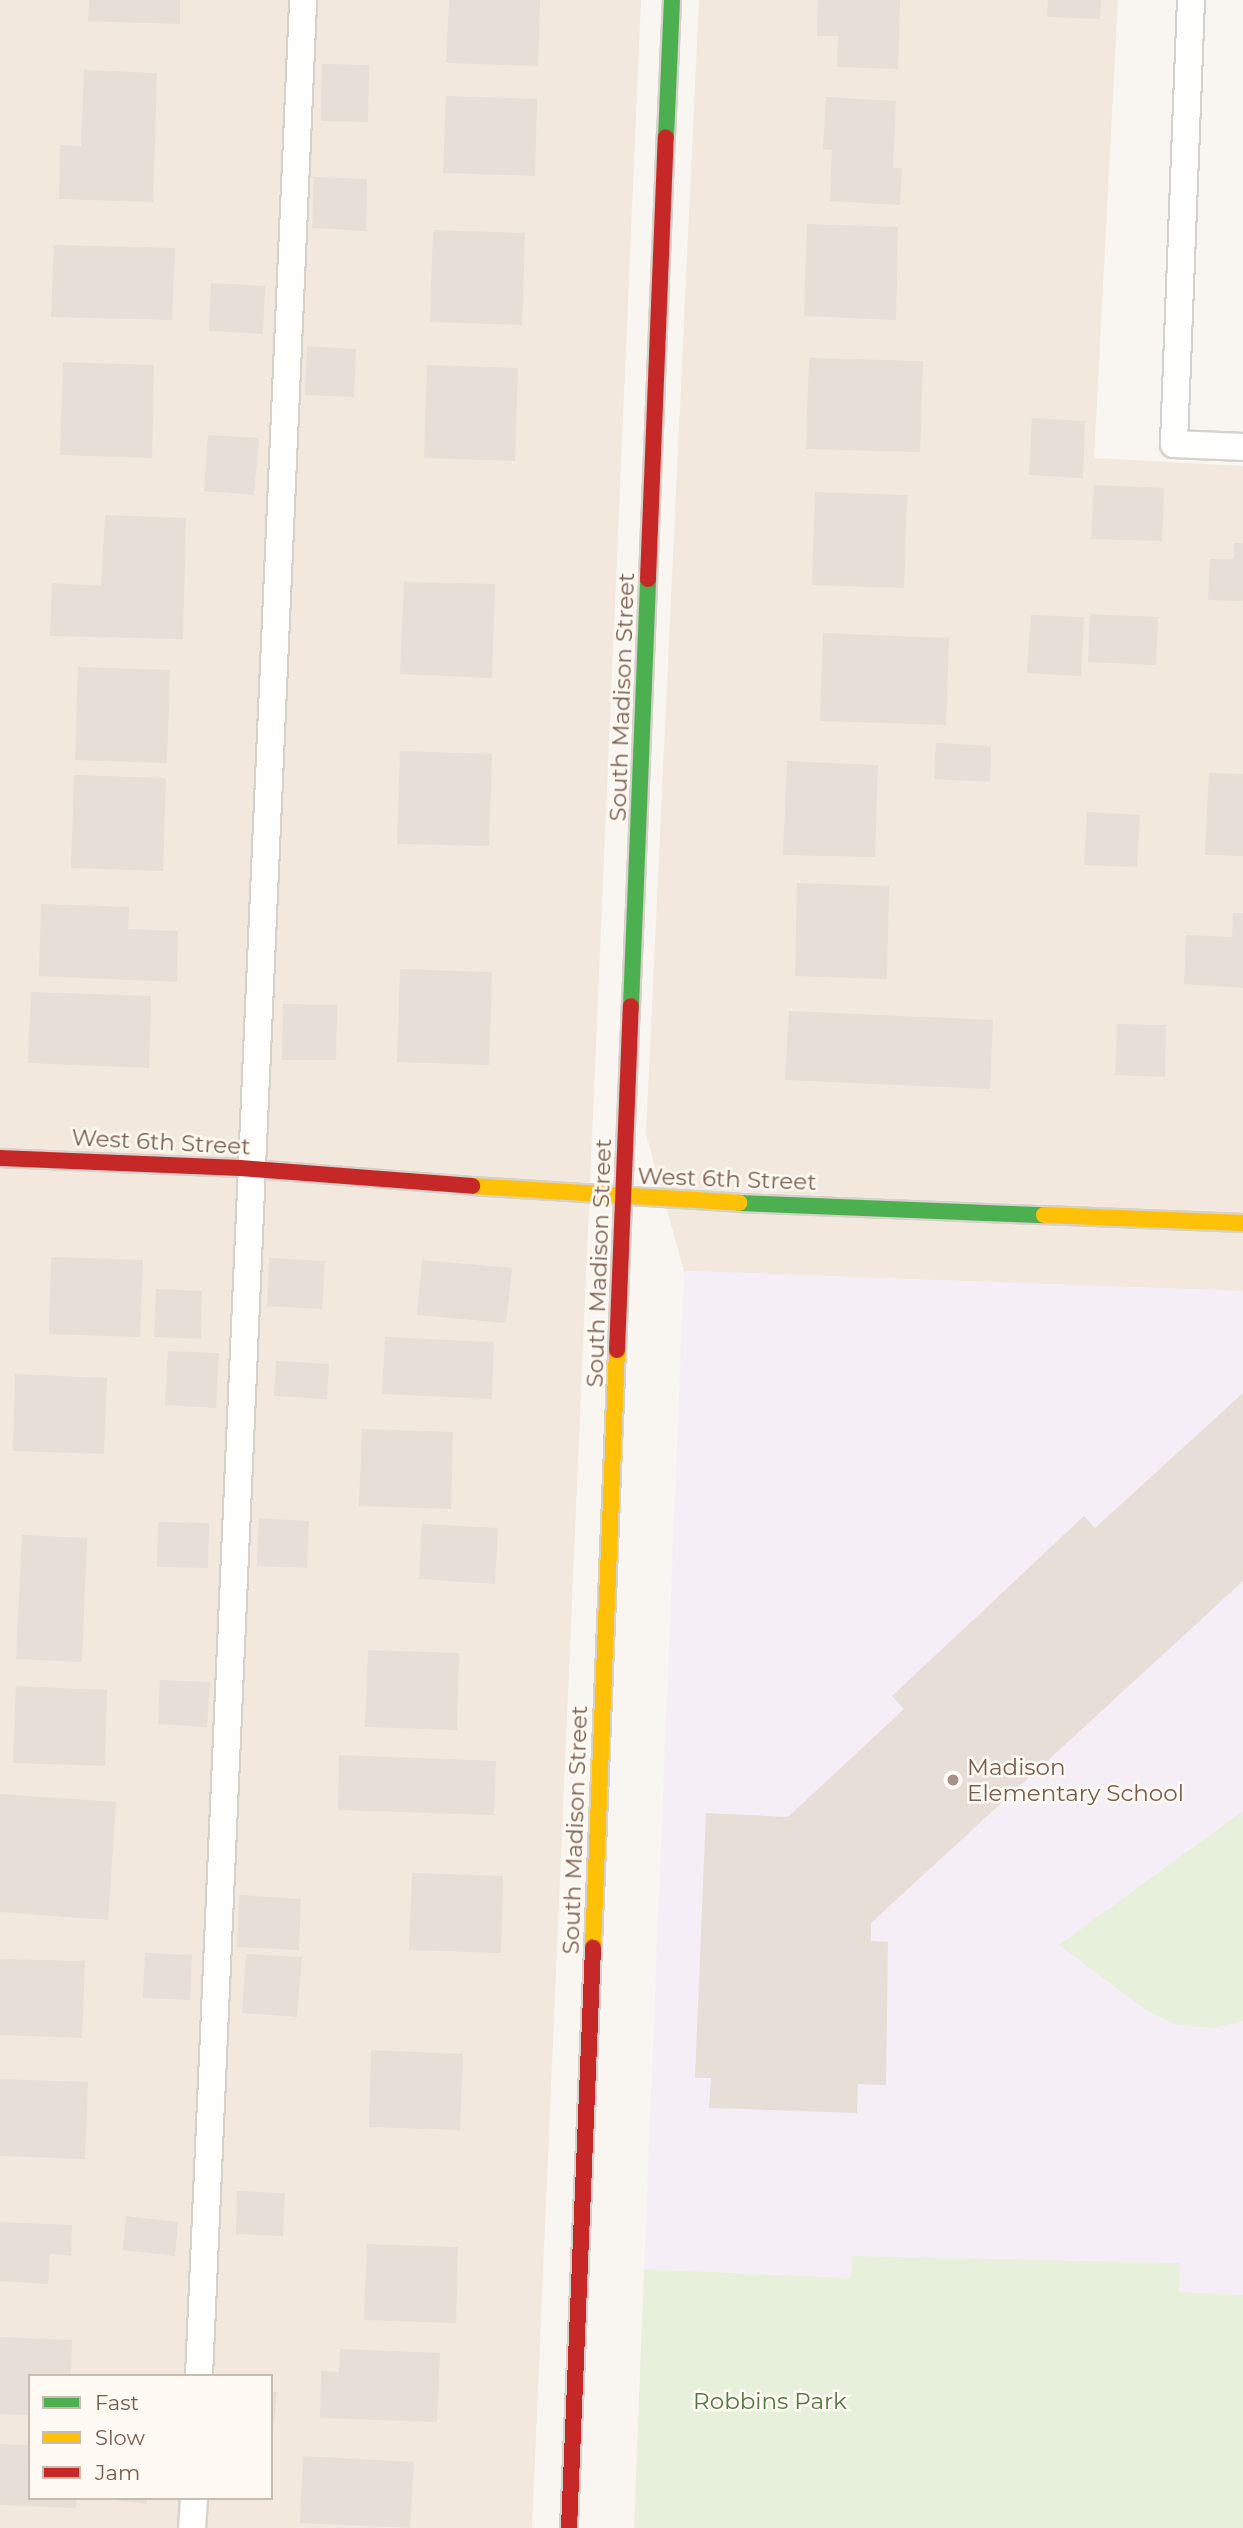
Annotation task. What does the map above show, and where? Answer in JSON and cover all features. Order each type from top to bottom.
[{"type":"street","name":"South Madison Street","points":[[569,2528],[672,0]]},
{"type":"street","name":"West 6th Street","points":[[0,1158],[252,1169],[624,1198],[1243,1223]]},
{"type":"lane","points":[[199,2374],[303,0]]},
{"type":"lane","points":[[1191,0],[1174,444],[1243,447]]},
{"type":"lane","points":[[192,2528],[194,2500]]},
{"type":"shaded area","points":[[0,0],[641,0],[532,2528],[0,2528]]},
{"type":"shaded area","points":[[699,0],[1118,0],[1094,458],[1243,466],[1243,1291],[684,1271],[646,1134]]},
{"type":"shaded area","name":"Madison Elementary School","points":[[684,1271],[1243,1291],[1243,2295],[644,2269]]},
{"type":"green space","points":[[1243,1811],[1243,2021],[1212,2028],[1178,2025],[1149,2012],[1059,1945]]},
{"type":"green space","name":"Robbins Park","points":[[852,2256],[1180,2263],[1179,2292],[1243,2295],[1243,2528],[634,2528],[644,2269],[851,2278]]},
{"type":"building","points":[[89,0],[180,0],[180,24],[88,21]]},
{"type":"building","points":[[449,0],[540,0],[538,66],[446,63]]},
{"type":"building","points":[[818,0],[900,0],[898,69],[837,67],[838,36],[817,36]]},
{"type":"building","points":[[1048,0],[1101,0],[1100,19],[1047,17]]},
{"type":"building","points":[[322,64],[369,65],[368,122],[321,121]]},
{"type":"building","points":[[84,70],[157,73],[153,202],[59,199],[60,145],[81,146]]},
{"type":"building","points":[[446,96],[537,99],[535,176],[443,173]]},
{"type":"building","points":[[826,97],[896,101],[893,168],[902,168],[900,205],[830,201],[832,150],[823,149]]},
{"type":"building","points":[[314,177],[367,179],[366,231],[312,228]]},
{"type":"building","points":[[807,224],[898,227],[896,320],[804,316]]},
{"type":"building","points":[[433,230],[525,233],[522,325],[430,322]]},
{"type":"building","points":[[54,245],[175,248],[172,320],[51,317]]},
{"type":"building","points":[[211,283],[265,286],[263,334],[209,331]]},
{"type":"building","points":[[307,346],[356,349],[354,397],[305,395]]},
{"type":"building","points":[[809,358],[923,361],[920,452],[806,449]]},
{"type":"building","points":[[63,362],[154,365],[152,458],[60,455]]},
{"type":"building","points":[[427,365],[518,368],[515,461],[424,458]]},
{"type":"building","points":[[1032,418],[1085,421],[1083,478],[1029,475]]},
{"type":"building","points":[[208,435],[259,438],[254,495],[204,491]]},
{"type":"building","points":[[1094,485],[1164,488],[1162,541],[1091,539]]},
{"type":"building","points":[[815,492],[907,495],[904,588],[812,585]]},
{"type":"building","points":[[105,515],[186,518],[183,639],[50,636],[52,583],[101,586]]},
{"type":"building","points":[[1234,543],[1243,543],[1243,601],[1208,600],[1210,559],[1234,559]]},
{"type":"building","points":[[404,582],[495,584],[492,678],[400,674]]},
{"type":"building","points":[[1090,614],[1158,617],[1156,665],[1088,662]]},
{"type":"building","points":[[1031,615],[1084,617],[1081,676],[1027,673]]},
{"type":"building","points":[[823,633],[949,638],[946,725],[820,721]]},
{"type":"building","points":[[78,667],[170,670],[167,763],[75,760]]},
{"type":"building","points":[[936,743],[991,746],[990,782],[934,779]]},
{"type":"building","points":[[400,751],[492,754],[489,846],[397,844]]},
{"type":"building","points":[[787,761],[878,765],[875,857],[783,855]]},
{"type":"building","points":[[1209,773],[1243,774],[1243,856],[1205,855]]},
{"type":"building","points":[[74,775],[166,778],[163,871],[71,868]]},
{"type":"building","points":[[1087,812],[1140,815],[1137,867],[1084,865]]},
{"type":"building","points":[[797,883],[889,886],[887,979],[795,976]]},
{"type":"building","points":[[41,904],[129,907],[128,929],[178,931],[177,982],[39,976]]},
{"type":"building","points":[[1233,913],[1243,913],[1243,988],[1184,984],[1186,935],[1232,937]]},
{"type":"building","points":[[400,969],[492,972],[489,1065],[397,1062]]},
{"type":"building","points":[[31,992],[151,996],[149,1068],[28,1063]]},
{"type":"building","points":[[283,1004],[337,1005],[336,1060],[282,1060]]},
{"type":"building","points":[[789,1011],[993,1020],[990,1089],[785,1080]]},
{"type":"building","points":[[1117,1024],[1166,1025],[1165,1077],[1115,1075]]},
{"type":"building","points":[[51,1257],[143,1260],[140,1337],[49,1334]]},
{"type":"building","points":[[269,1258],[325,1261],[322,1309],[267,1306]]},
{"type":"building","points":[[422,1260],[512,1268],[506,1323],[417,1315]]},
{"type":"building","points":[[156,1289],[202,1291],[201,1339],[154,1337]]},
{"type":"building","points":[[385,1337],[494,1342],[492,1399],[382,1394]]},
{"type":"building","points":[[168,1351],[219,1353],[216,1408],[165,1405]]},
{"type":"building","points":[[276,1361],[329,1364],[327,1399],[274,1396]]},
{"type":"building","points":[[15,1374],[107,1378],[104,1454],[13,1451]]},
{"type":"building","points":[[1243,1393],[1243,1581],[871,1923],[871,1941],[888,1942],[886,2085],[858,2084],[857,2113],[709,2108],[711,2078],[695,2078],[706,1813],[788,1817],[904,1709],[892,1696],[1084,1516],[1095,1528]]},
{"type":"building","points":[[362,1429],[453,1432],[451,1509],[359,1506]]},
{"type":"building","points":[[259,1518],[309,1521],[307,1568],[257,1566]]},
{"type":"building","points":[[158,1522],[209,1523],[208,1568],[157,1567]]},
{"type":"building","points":[[422,1524],[498,1528],[495,1584],[419,1579]]},
{"type":"building","points":[[22,1535],[87,1538],[82,1662],[16,1659]]},
{"type":"building","points":[[368,1650],[459,1653],[457,1730],[365,1727]]},
{"type":"building","points":[[160,1680],[210,1682],[207,1727],[158,1724]]},
{"type":"building","points":[[16,1686],[107,1690],[105,1766],[13,1763]]},
{"type":"building","points":[[339,1755],[496,1761],[494,1815],[338,1810]]},
{"type":"building","points":[[0,1794],[116,1802],[108,1920],[0,1912]]},
{"type":"building","points":[[412,1873],[503,1876],[501,1953],[409,1950]]},
{"type":"building","points":[[239,1895],[301,1899],[299,1950],[237,1947]]},
{"type":"building","points":[[145,1953],[192,1955],[190,2000],[143,1998]]},
{"type":"building","points":[[246,1954],[302,1957],[297,2017],[242,2013]]},
{"type":"building","points":[[0,1959],[85,1961],[82,2038],[0,2035]]},
{"type":"building","points":[[371,2050],[463,2054],[460,2130],[369,2127]]},
{"type":"building","points":[[0,2079],[88,2082],[85,2159],[0,2156]]},
{"type":"building","points":[[237,2191],[285,2193],[283,2236],[236,2234]]},
{"type":"building","points":[[126,2216],[178,2222],[175,2256],[123,2250]]},
{"type":"building","points":[[0,2222],[72,2225],[71,2255],[50,2254],[48,2284],[0,2281]]},
{"type":"building","points":[[367,2244],[458,2247],[456,2323],[364,2320]]},
{"type":"building","points":[[0,2337],[72,2340],[71,2374],[28,2374],[28,2415],[0,2414]]},
{"type":"building","points":[[340,2349],[440,2353],[437,2422],[320,2418],[321,2371],[339,2372]]},
{"type":"building","points":[[273,2392],[277,2392],[273,2428]]},
{"type":"building","points":[[0,2444],[28,2445],[28,2500],[77,2500],[76,2508],[0,2505]]},
{"type":"building","points":[[303,2456],[414,2462],[410,2528],[300,2523]]},
{"type":"building","points":[[113,2500],[147,2500],[147,2504]]},
{"type":"traffic: fast","points":[[666,137],[672,0]]},
{"type":"traffic: fast","points":[[631,1006],[648,579]]},
{"type":"traffic: fast","points":[[739,1203],[1044,1215]]},
{"type":"traffic: slow","points":[[472,1186],[739,1203]]},
{"type":"traffic: slow","points":[[1044,1215],[1243,1223]]},
{"type":"traffic: slow","points":[[593,1947],[617,1350]]},
{"type":"traffic: jam","points":[[648,579],[666,137]]},
{"type":"traffic: jam","points":[[617,1350],[631,1006]]},
{"type":"traffic: jam","points":[[0,1158],[240,1168],[472,1186]]},
{"type":"traffic: jam","points":[[569,2528],[593,1947]]},
{"type":"place","name":"Madison Elementary School","points":[[953,1780]]}]
